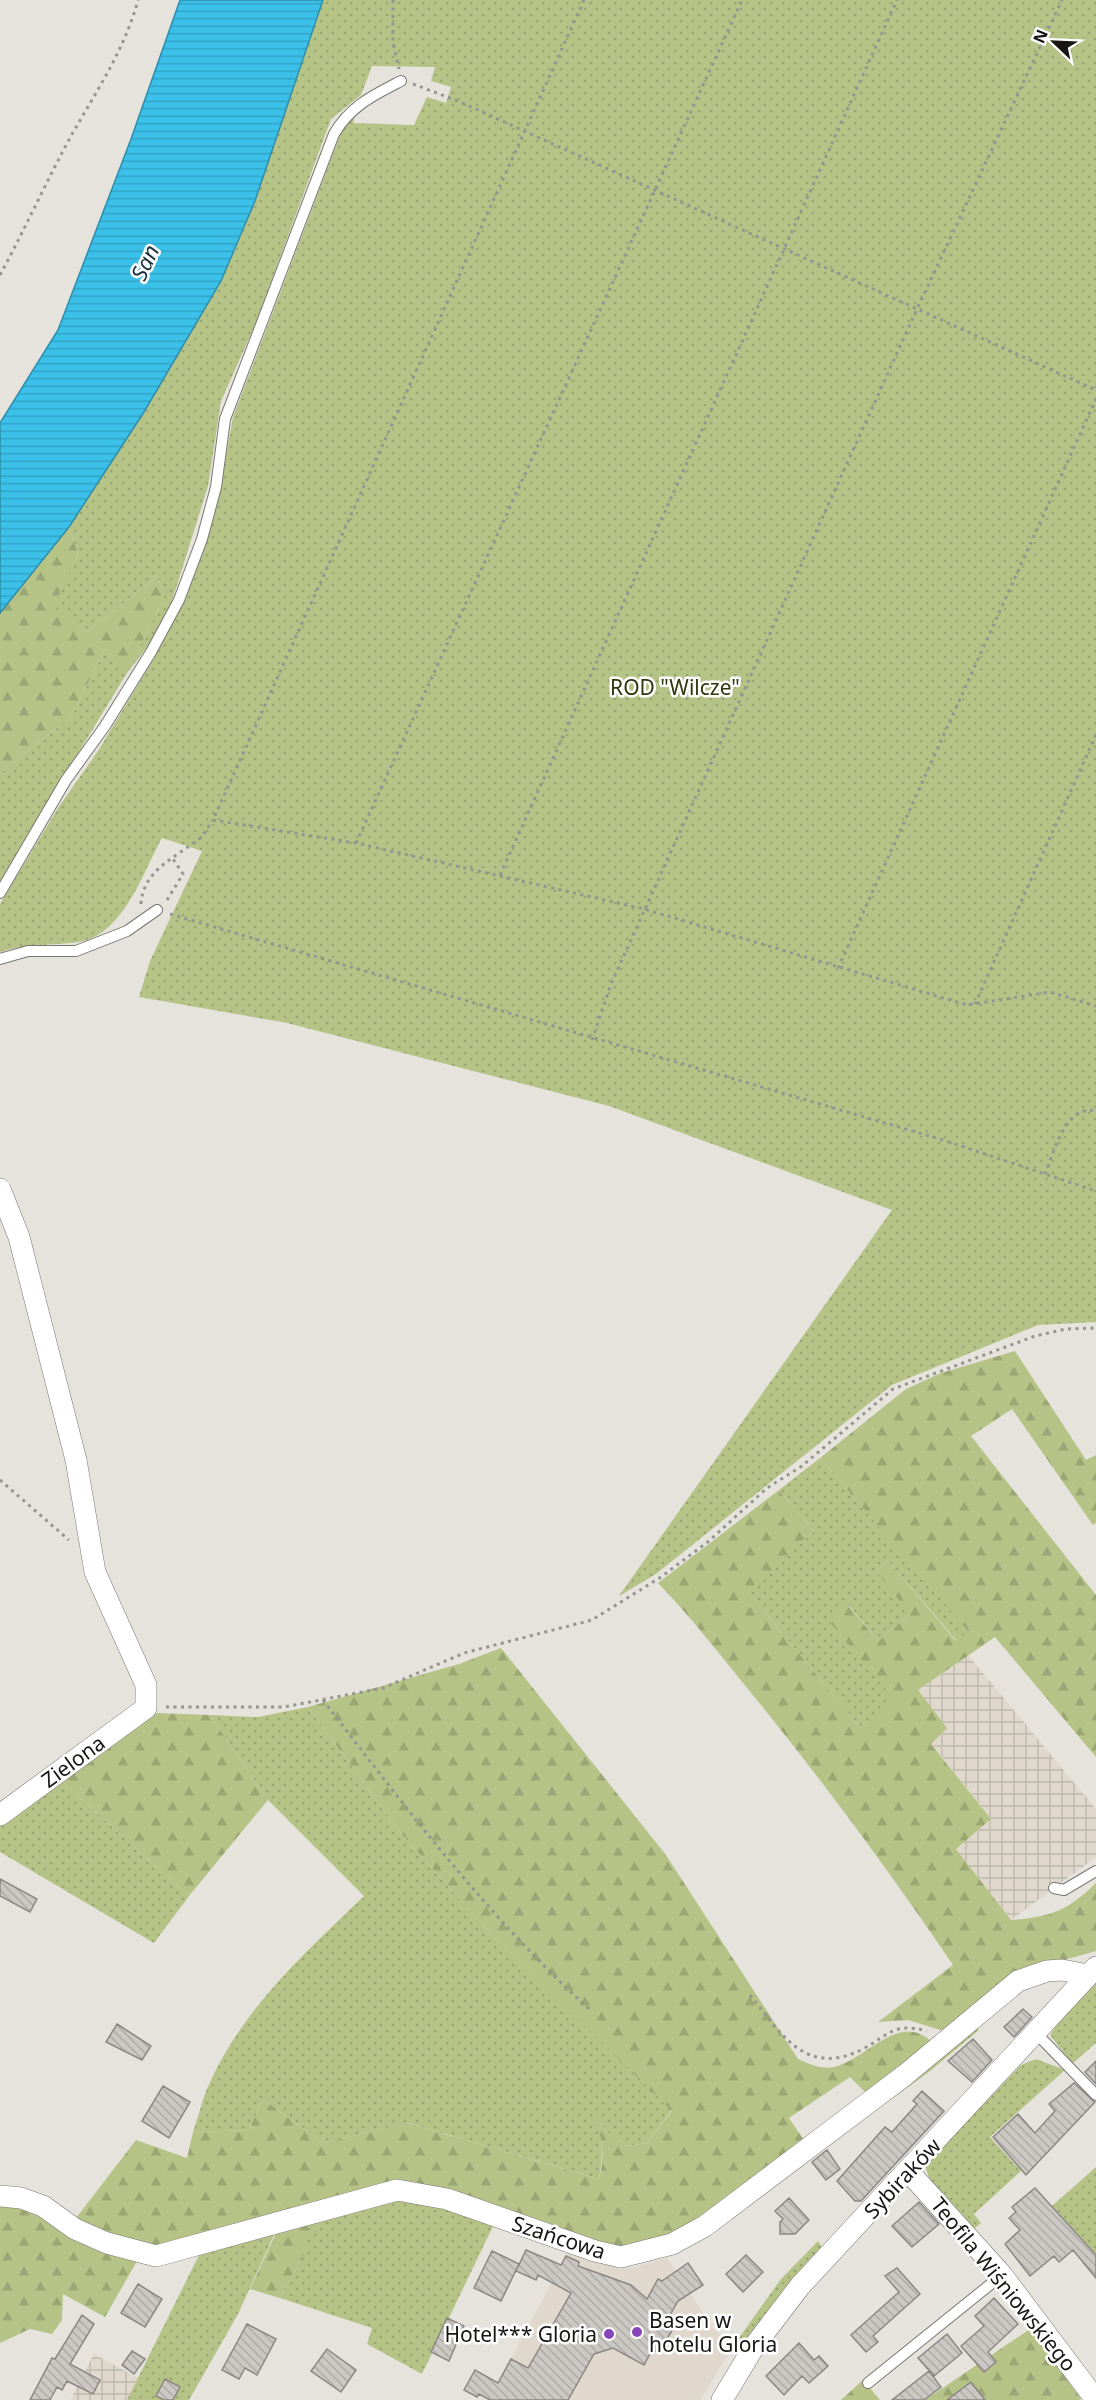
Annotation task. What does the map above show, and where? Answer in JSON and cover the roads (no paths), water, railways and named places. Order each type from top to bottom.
[{"type":"street","name":"Zielona","points":[[0,1189],[19,1237],[76,1460],[92,1560],[146,1685],[146,1708],[0,1815]]},
{"type":"street","name":"Szańcowa","points":[[0,2196],[21,2198],[43,2206],[75,2229],[107,2243],[156,2256],[397,2190],[447,2199],[595,2251],[621,2257],[672,2244],[705,2226],[944,2044],[1018,1982],[1047,1971],[1092,1971]]},
{"type":"street","name":"Sybiraków","points":[[722,2400],[755,2345],[800,2286],[1092,1971]]},
{"type":"street","name":"Teofila Wiśniowskiego","points":[[908,2171],[1002,2274],[1096,2400]]},
{"type":"lane","points":[[0,893],[66,780],[105,726],[139,671],[179,600],[202,539],[216,487],[225,419],[334,134],[343,118],[363,101],[401,81]]},
{"type":"lane","points":[[0,959],[28,951],[76,951],[127,931],[145,916],[157,910]]},
{"type":"lane","points":[[1054,1888],[1064,1890],[1096,1870]]},
{"type":"lane","points":[[1036,2033],[1096,2095]]},
{"type":"lane","points":[[868,2383],[1002,2274]]},
{"type":"water","name":"San","points":[[180,0],[323,0],[255,201],[221,281],[144,412],[69,527],[0,613],[0,423],[58,330],[131,139]]},
{"type":"place","name":"Basen w hotelu Gloria","points":[[637,2332]]},
{"type":"place","name":"Hotel*** Gloria","points":[[609,2334]]},
{"type":"park label","name":"ROD \"Wilcze\"","points":[[675,687]]}]
